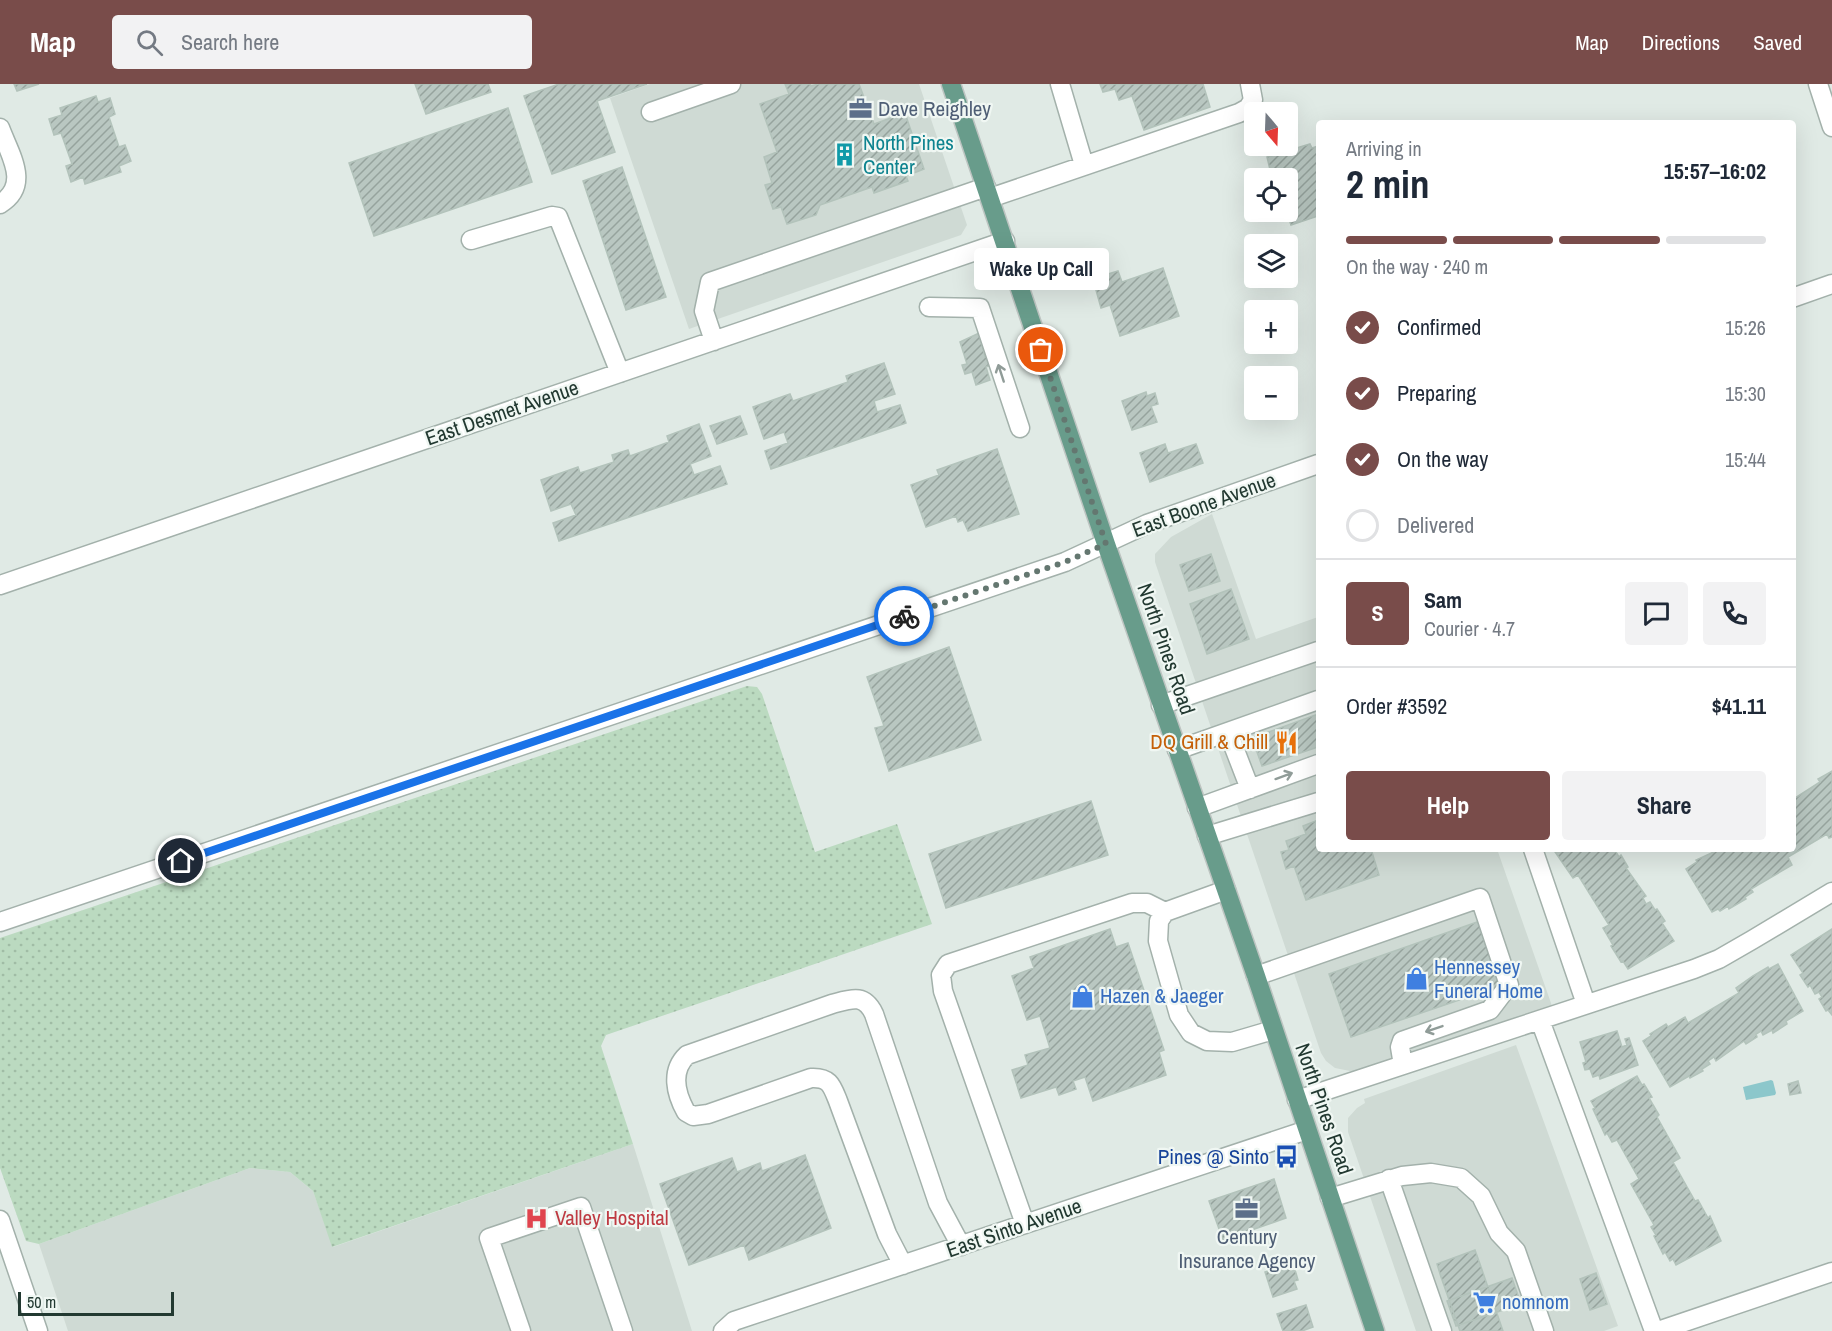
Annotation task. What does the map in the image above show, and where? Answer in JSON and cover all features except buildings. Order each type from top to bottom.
[{"type":"main road","name":"North Pines Road","points":[[951,84],[1375,1331]]},
{"type":"street","points":[[651,112],[731,84]]},
{"type":"street","points":[[1060,84],[1084,165]]},
{"type":"street","points":[[714,340],[704,311],[710,282],[988,192],[1084,165],[1239,113],[1248,108],[1253,100],[1250,84]]},
{"type":"street","points":[[1818,84],[1832,127]]},
{"type":"street","points":[[0,128],[16,174],[17,185],[12,195],[0,204]]},
{"type":"street","points":[[471,240],[552,216],[558,217],[620,373]]},
{"type":"street","name":"East Desmet Avenue","points":[[0,585],[1005,241]]},
{"type":"street","points":[[1796,297],[1832,284]]},
{"type":"street","points":[[929,307],[980,308],[1020,428]]},
{"type":"street","name":"East Boone Avenue","points":[[0,922],[1065,562],[1146,524],[1316,465]]},
{"type":"street","points":[[1161,705],[1316,652]]},
{"type":"street","points":[[1177,750],[1316,701]]},
{"type":"street","points":[[1228,732],[1250,789]]},
{"type":"street","points":[[1197,808],[1316,765]]},
{"type":"street","points":[[1207,836],[1316,803]]},
{"type":"street","points":[[1534,852],[1586,1005]]},
{"type":"street","points":[[1226,890],[1165,912],[1159,921],[1158,941],[1179,1015],[1191,1033],[1207,1041],[1232,1042],[1273,1030]]},
{"type":"street","points":[[1297,1100],[1719,959],[1832,892]]},
{"type":"street","points":[[1256,976],[1480,898],[1509,985],[1490,1010],[1402,1041],[1400,1047],[1403,1065]]},
{"type":"street","points":[[1025,1224],[943,992],[941,975],[948,964],[1132,903],[1147,903],[1165,912]]},
{"type":"street","points":[[903,1265],[887,1234],[838,1101],[826,1079],[811,1078],[708,1114],[693,1116],[686,1112],[677,1091],[676,1077],[680,1062],[687,1055],[832,1004],[852,999],[863,1000],[870,1004],[938,1203],[961,1246]]},
{"type":"street","points":[[1490,1010],[1497,1034]]},
{"type":"street","points":[[1540,1020],[1656,1331],[1832,1272]]},
{"type":"street","name":"East Sinto Avenue","points":[[723,1331],[734,1322],[1307,1130]]},
{"type":"street","points":[[1330,1198],[1389,1179],[1431,1173],[1461,1178],[1482,1196],[1499,1233],[1516,1251],[1544,1331]]},
{"type":"street","points":[[1389,1179],[1442,1331]]},
{"type":"street","points":[[521,1331],[489,1238],[581,1207],[623,1331]]},
{"type":"street","points":[[0,1220],[6,1258],[35,1330]]},
{"type":"shaded area","points":[[650,84],[919,84],[967,225],[961,235],[689,329],[610,98]]},
{"type":"shaded area","points":[[1212,514],[1256,639],[1316,618],[1316,852],[1498,852],[1552,1006],[1355,1072],[1335,1068],[1326,1061],[1321,1053],[1155,562],[1155,554],[1171,537]]},
{"type":"shaded area","points":[[1516,1045],[1618,1326],[1604,1331],[1416,1331],[1348,1132],[1348,1118],[1365,1103],[1364,1099]]},
{"type":"shaded area","name":"Valley Hospital","points":[[633,1144],[692,1331],[68,1331],[39,1244],[250,1168],[290,1172],[313,1191],[333,1247]]},
{"type":"green space","points":[[747,686],[757,687],[762,694],[815,852],[897,824],[932,924],[606,1035],[601,1046],[633,1144],[332,1247],[313,1191],[290,1172],[250,1168],[39,1244],[26,1241],[0,1168],[0,938]]},
{"type":"water","points":[[1771,1080],[1775,1095],[1746,1100],[1743,1087]]},
{"type":"way so far","points":[[904,616],[1065,562],[1106,544],[1041,350]]},
{"type":"place","name":"Dave Reighley","points":[[860,109]]},
{"type":"place","name":"North Pines Center","points":[[845,155]]},
{"type":"place","name":"Wake Up Call","points":[[1041,350]]},
{"type":"place","name":"DQ Grill & Chill","points":[[1286,742]]},
{"type":"place","name":"Hennessey Funeral Home","points":[[1416,979]]},
{"type":"place","name":"Hazen & Jaeger","points":[[1082,996]]},
{"type":"place","name":"Pines @ Sinto","points":[[1287,1157]]},
{"type":"place","name":"Century Insurance Agency","points":[[1247,1209]]},
{"type":"place","name":"Valley Hospital","points":[[537,1218]]},
{"type":"place","name":"nomnom","points":[[1484,1302]]},
{"type":"route","points":[[181,861],[904,616]]}]
